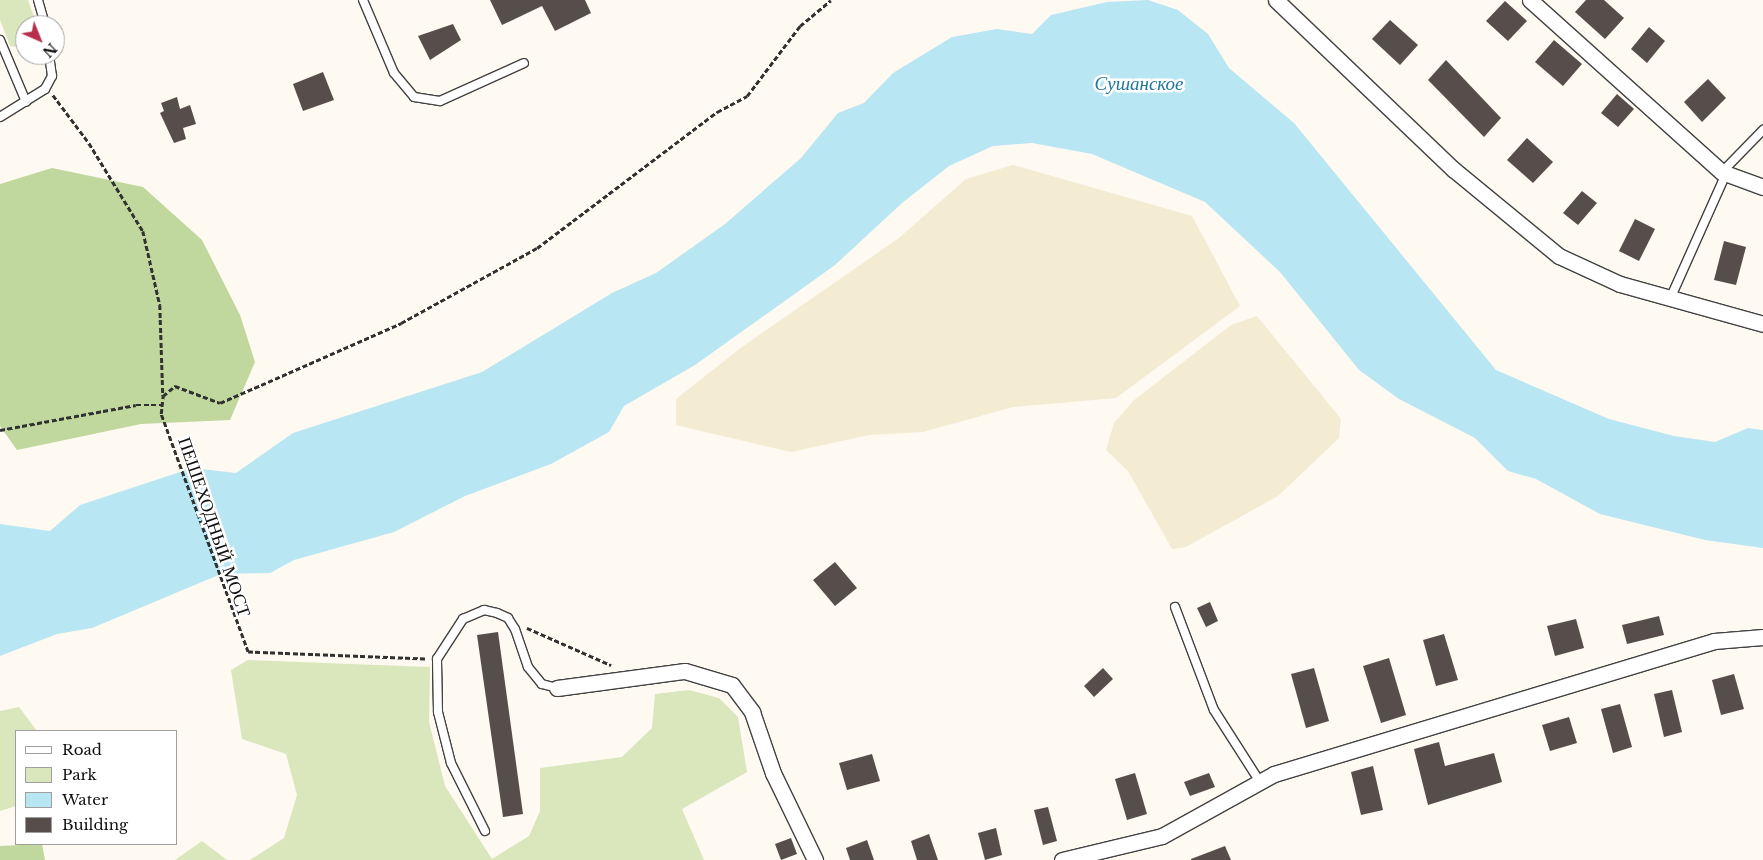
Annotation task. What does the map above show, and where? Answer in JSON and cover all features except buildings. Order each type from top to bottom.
[{"type":"street","points":[[1276,0],[1453,169],[1559,256],[1620,284],[1763,324]]},
{"type":"street","points":[[1530,0],[1724,173],[1763,187]]},
{"type":"street","points":[[1062,860],[1162,836],[1260,782],[1714,640],[1763,637]]},
{"type":"street","points":[[557,688],[630,676],[685,671],[732,685],[752,712],[773,773],[815,860]]},
{"type":"lane","points":[[38,0],[42,15]]},
{"type":"lane","points":[[363,0],[394,73],[414,98],[440,101],[524,63]]},
{"type":"lane","points":[[0,40],[26,102]]},
{"type":"lane","points":[[0,117],[45,89],[52,76],[50,65]]},
{"type":"lane","points":[[1670,299],[1724,173],[1763,130]]},
{"type":"lane","points":[[1175,607],[1214,710],[1260,782]]},
{"type":"lane","points":[[485,831],[451,763],[438,712],[437,659],[463,619],[484,610],[508,618],[528,667],[542,684],[557,688]]},
{"type":"path","points":[[163,396],[175,386],[220,403],[359,338],[400,323],[565,230],[717,112],[747,96],[800,26],[831,0]]},
{"type":"path","name":"ПЕШЕХОДНЫЙ МОСТ","points":[[45,89],[60,99],[143,231],[160,306],[162,405],[166,429],[239,634],[248,652],[437,659]]},
{"type":"path","points":[[0,430],[136,405],[162,405]]},
{"type":"path","points":[[508,618],[630,676]]},
{"type":"shaded area","points":[[1013,165],[1192,216],[1240,306],[1116,398],[1013,407],[923,432],[869,435],[791,452],[676,425],[676,399],[742,347],[899,238],[966,179]]},
{"type":"shaded area","points":[[1257,316],[1341,419],[1339,438],[1278,496],[1186,547],[1172,549],[1128,471],[1106,450],[1114,423],[1133,401],[1231,325]]},
{"type":"green space","points":[[0,0],[28,0],[33,15],[15,15],[15,47],[10,46],[0,20]]},
{"type":"green space","points":[[52,168],[143,187],[202,240],[240,315],[255,362],[230,420],[141,424],[17,450],[0,426],[0,184]]},
{"type":"green space","points":[[248,660],[430,667],[429,722],[445,786],[492,859],[529,836],[540,811],[540,768],[622,757],[652,728],[655,694],[689,690],[719,698],[738,717],[747,772],[682,809],[704,860],[250,860],[284,838],[297,795],[286,754],[242,739],[231,670]]},
{"type":"green space","points":[[19,707],[36,730],[15,730],[15,806],[0,811],[0,711]]},
{"type":"green space","points":[[202,841],[227,860],[175,860]]},
{"type":"green space","points":[[42,845],[45,860],[0,860],[0,846]]},
{"type":"water","name":"Сушанское","points":[[1148,0],[1178,10],[1208,34],[1229,68],[1294,123],[1496,370],[1609,419],[1674,436],[1715,442],[1748,428],[1763,430],[1763,548],[1705,540],[1600,514],[1536,479],[1508,471],[1475,438],[1399,399],[1359,370],[1280,272],[1205,202],[1092,154],[1032,143],[993,146],[949,166],[902,203],[835,265],[695,365],[624,406],[609,432],[551,464],[465,496],[394,532],[294,560],[270,573],[221,574],[92,628],[57,634],[0,656],[0,524],[50,531],[80,505],[192,468],[236,473],[293,433],[482,372],[612,293],[656,273],[725,224],[801,158],[838,113],[864,103],[893,73],[952,37],[997,29],[1032,34],[1051,15],[1107,2]]}]
